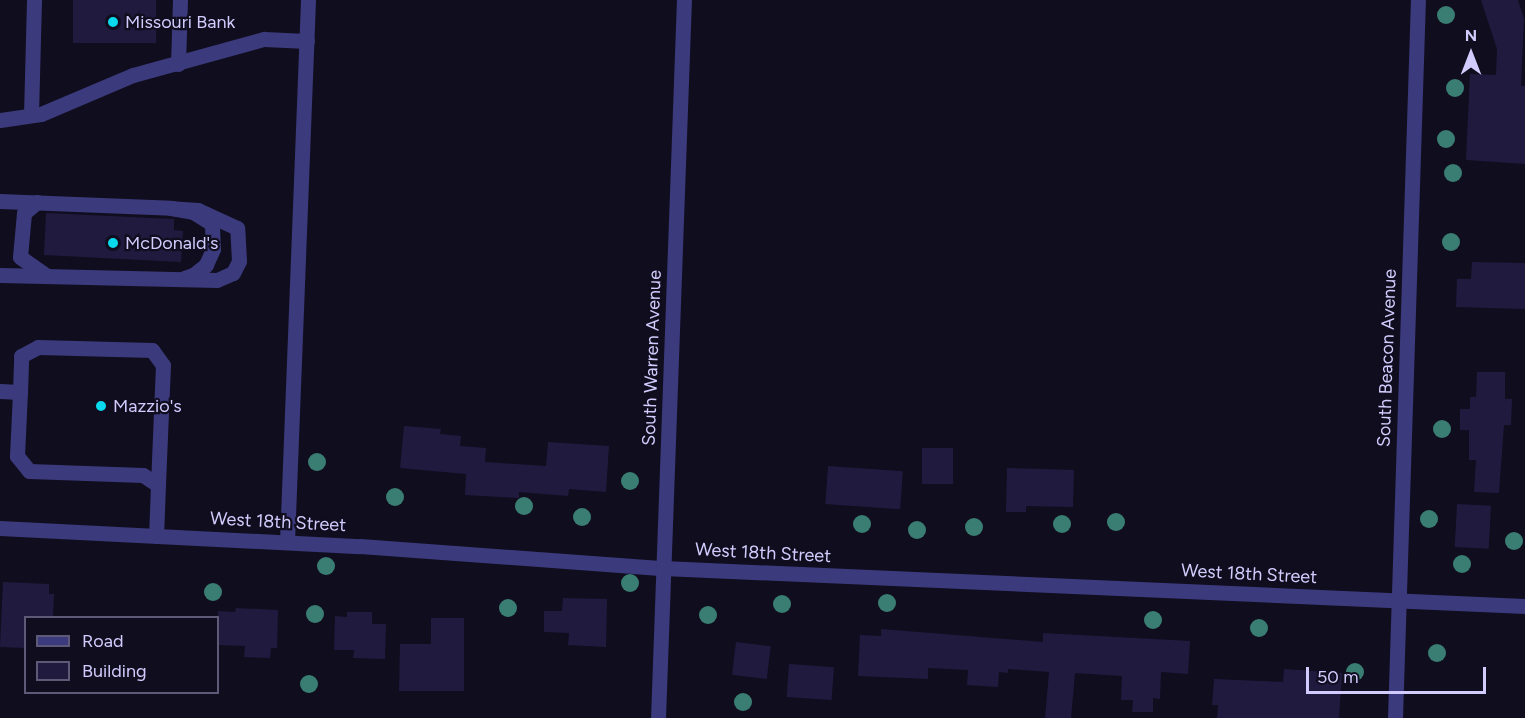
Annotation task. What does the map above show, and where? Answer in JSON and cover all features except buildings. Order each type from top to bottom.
[{"type":"street","points":[[31,115],[34,0]]},
{"type":"street","points":[[178,64],[180,0]]},
{"type":"street","points":[[287,542],[308,0]]},
{"type":"street","name":"South Warren Avenue","points":[[658,718],[684,0]]},
{"type":"street","name":"South Beacon Avenue","points":[[1395,718],[1418,0]]},
{"type":"street","points":[[0,120],[41,114],[134,75],[264,39],[307,41]]},
{"type":"street","points":[[0,201],[198,210],[237,228],[239,261],[233,273],[217,280],[0,275]]},
{"type":"street","points":[[37,202],[24,213],[20,256],[46,276]]},
{"type":"street","points":[[171,208],[193,212],[212,224],[213,249],[206,264],[193,275],[181,279]]},
{"type":"street","points":[[156,536],[163,365],[152,350],[38,347],[21,356],[17,456],[29,471],[142,475],[158,485]]},
{"type":"street","points":[[0,391],[20,392]]},
{"type":"street","name":"West 18th Street","points":[[0,528],[287,542],[663,568],[1525,606]]},
{"type":"place","name":"Missouri Bank","points":[[113,22]]},
{"type":"place","name":"McDonald's","points":[[113,243]]},
{"type":"place","name":"Mazzio's","points":[[101,406]]}]
